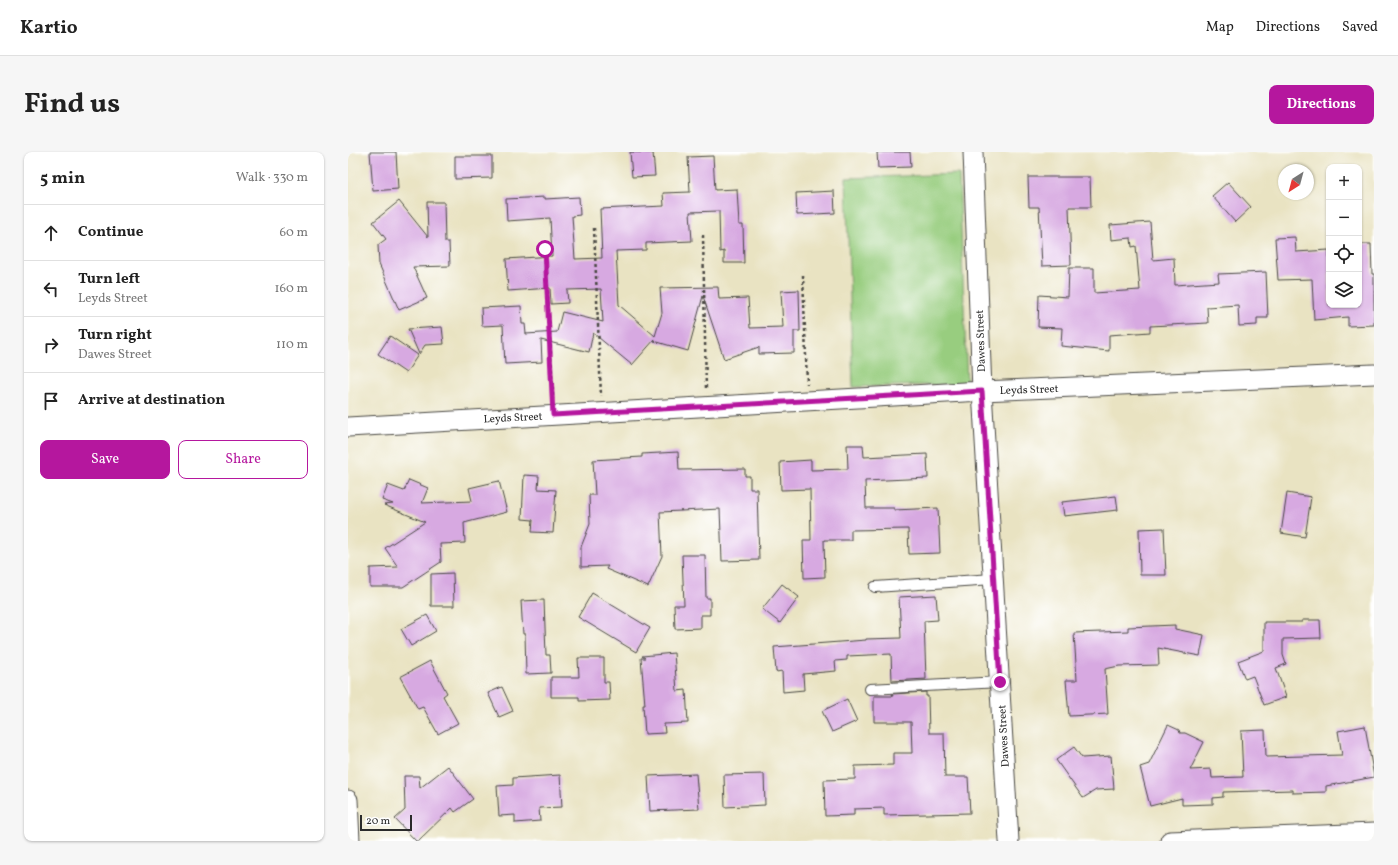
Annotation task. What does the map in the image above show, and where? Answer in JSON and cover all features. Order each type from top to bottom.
[{"type":"street","name":"Dawes Street","points":[[973,152],[982,391],[1009,841]]},
{"type":"street","name":"Leyds Street","points":[[348,427],[982,391],[1374,374]]},
{"type":"street","points":[[348,800],[350,841]]},
{"type":"street","points":[[1170,841],[1374,833]]},
{"type":"lane","points":[[875,587],[993,579]]},
{"type":"lane","points":[[870,689],[1000,682]]},
{"type":"path","points":[[594,228],[602,412]]},
{"type":"path","points":[[703,235],[707,406]]},
{"type":"path","points":[[545,249],[553,415]]},
{"type":"path","points":[[803,275],[808,401]]},
{"type":"green space","points":[[959,174],[967,384],[853,387],[846,178]]},
{"type":"building","points":[[370,152],[396,152],[398,189],[373,191]]},
{"type":"building","points":[[630,152],[653,153],[655,176],[632,177]]},
{"type":"building","points":[[877,152],[910,152],[911,167],[878,168]]},
{"type":"building","points":[[455,156],[492,156],[492,178],[455,179]]},
{"type":"building","points":[[713,156],[715,190],[737,189],[739,225],[743,225],[744,263],[724,263],[724,251],[720,252],[719,211],[690,212],[692,241],[646,243],[646,250],[616,251],[619,305],[655,336],[662,313],[660,288],[718,287],[719,299],[748,298],[750,328],[783,327],[781,291],[799,290],[800,331],[794,331],[794,353],[759,354],[759,347],[724,359],[703,296],[688,351],[654,341],[655,339],[632,365],[593,333],[589,352],[541,340],[542,362],[505,364],[503,325],[482,326],[481,308],[521,306],[522,324],[525,324],[526,334],[557,332],[562,312],[603,322],[601,289],[567,290],[568,303],[551,304],[550,288],[508,291],[506,259],[552,256],[550,218],[507,221],[506,199],[579,197],[580,215],[572,216],[575,259],[602,258],[600,209],[664,206],[663,193],[690,192],[688,157]]},
{"type":"building","points":[[1028,177],[1090,177],[1091,207],[1069,207],[1071,265],[1042,266],[1039,207],[1029,207]]},
{"type":"building","points":[[1228,182],[1251,207],[1235,222],[1212,196]]},
{"type":"building","points":[[834,191],[835,213],[797,215],[796,193]]},
{"type":"building","points":[[399,201],[428,237],[427,202],[444,202],[445,242],[449,242],[450,266],[413,267],[427,298],[399,310],[379,264],[378,245],[386,239],[373,222]]},
{"type":"building","points":[[1150,222],[1153,260],[1174,258],[1175,285],[1219,282],[1218,274],[1266,272],[1268,318],[1257,318],[1257,325],[1239,326],[1238,305],[1207,307],[1208,323],[1150,326],[1150,332],[1109,335],[1109,351],[1061,346],[1062,328],[1038,327],[1039,295],[1068,297],[1069,268],[1094,268],[1094,293],[1140,290],[1136,246],[1132,247],[1131,238],[1111,240],[1110,225]]},
{"type":"building","points":[[1295,237],[1296,252],[1326,250],[1326,308],[1362,308],[1362,244],[1371,244],[1372,274],[1374,274],[1374,325],[1348,326],[1348,317],[1314,320],[1312,279],[1278,280],[1275,238]]},
{"type":"building","points":[[442,327],[444,344],[425,345],[419,354],[408,329]]},
{"type":"building","points":[[390,336],[418,355],[406,373],[378,354]]},
{"type":"building","points":[[847,445],[863,445],[864,457],[927,454],[928,478],[865,481],[866,508],[894,508],[894,510],[938,508],[940,553],[909,554],[908,529],[851,530],[851,540],[824,540],[825,577],[804,578],[803,540],[811,540],[810,489],[781,490],[780,462],[811,460],[811,470],[848,469]]},
{"type":"building","points":[[678,452],[679,470],[745,469],[745,476],[750,476],[750,489],[757,489],[759,560],[722,561],[720,509],[660,512],[662,556],[648,587],[606,569],[608,566],[581,567],[581,547],[590,524],[589,495],[595,495],[593,460],[642,457],[642,454]]},
{"type":"building","points":[[524,475],[539,476],[538,489],[556,490],[553,533],[532,532],[533,520],[522,519]]},
{"type":"building","points":[[409,480],[428,488],[422,503],[472,501],[469,488],[499,481],[507,512],[464,523],[465,543],[440,544],[441,562],[403,587],[370,587],[370,568],[398,567],[385,548],[425,522],[384,505],[393,504],[382,500],[388,485],[404,491]]},
{"type":"building","points":[[1287,493],[1311,497],[1305,537],[1281,533]]},
{"type":"building","points":[[1116,496],[1118,510],[1064,516],[1062,502]]},
{"type":"building","points":[[1164,528],[1166,575],[1140,575],[1139,529]]},
{"type":"building","points":[[682,555],[705,555],[706,598],[710,598],[710,615],[701,615],[701,628],[675,629],[674,605],[684,605]]},
{"type":"building","points":[[453,573],[454,606],[431,606],[431,574]]},
{"type":"building","points":[[782,584],[799,597],[780,623],[762,609]]},
{"type":"building","points":[[592,593],[650,628],[636,652],[578,617]]},
{"type":"building","points":[[936,595],[938,620],[924,621],[926,679],[892,681],[891,654],[847,656],[847,660],[835,661],[836,671],[803,674],[804,690],[783,692],[782,671],[776,672],[774,647],[866,639],[901,638],[899,597]]},
{"type":"building","points":[[544,600],[546,655],[550,655],[551,673],[526,674],[525,634],[523,634],[521,601]]},
{"type":"building","points":[[427,615],[436,631],[411,646],[401,629]]},
{"type":"building","points":[[1302,620],[1320,620],[1321,638],[1283,639],[1283,655],[1286,664],[1276,668],[1286,697],[1264,705],[1253,676],[1245,679],[1238,661],[1264,651],[1264,622],[1302,622]]},
{"type":"building","points":[[1175,625],[1175,629],[1204,635],[1200,656],[1158,648],[1159,665],[1119,666],[1105,669],[1108,714],[1069,716],[1066,680],[1077,680],[1074,633],[1128,631],[1128,627]]},
{"type":"building","points":[[674,653],[677,691],[686,690],[688,723],[664,724],[665,733],[645,734],[643,705],[645,705],[641,658],[645,658],[642,656]]},
{"type":"building","points":[[578,658],[604,658],[604,682],[609,682],[610,700],[579,701],[579,697],[551,697],[551,677],[579,677]]},
{"type":"building","points":[[430,661],[447,693],[443,696],[458,723],[438,734],[423,707],[418,709],[400,677]]},
{"type":"building","points":[[502,687],[513,711],[499,717],[488,693]]},
{"type":"building","points":[[926,692],[926,696],[928,696],[929,733],[944,733],[945,777],[968,777],[970,813],[884,815],[884,808],[854,809],[854,815],[825,816],[824,780],[855,779],[855,766],[893,765],[893,753],[912,753],[911,722],[874,722],[874,696],[893,696],[892,694]]},
{"type":"building","points":[[847,699],[857,721],[832,732],[822,711]]},
{"type":"building","points":[[1168,725],[1179,730],[1180,733],[1185,733],[1204,742],[1190,770],[1211,769],[1212,778],[1243,777],[1241,731],[1265,730],[1266,757],[1342,755],[1338,731],[1365,726],[1374,777],[1326,786],[1326,792],[1293,793],[1293,790],[1223,792],[1223,797],[1213,798],[1213,804],[1182,805],[1182,798],[1150,806],[1140,767],[1149,764]]},
{"type":"building","points":[[1074,747],[1082,758],[1111,756],[1114,789],[1096,790],[1083,798],[1056,760]]},
{"type":"building","points":[[448,766],[473,799],[455,812],[452,808],[418,841],[416,841],[395,819],[405,810],[404,776],[419,776],[420,788]]},
{"type":"building","points":[[696,774],[699,809],[650,811],[648,776]]},
{"type":"building","points":[[764,774],[765,805],[725,807],[724,775]]},
{"type":"building","points":[[560,775],[562,807],[539,808],[540,821],[515,823],[515,815],[499,816],[497,786],[513,785],[513,778]]},
{"type":"route","points":[[545,249],[553,415],[982,391],[1000,682]]}]
